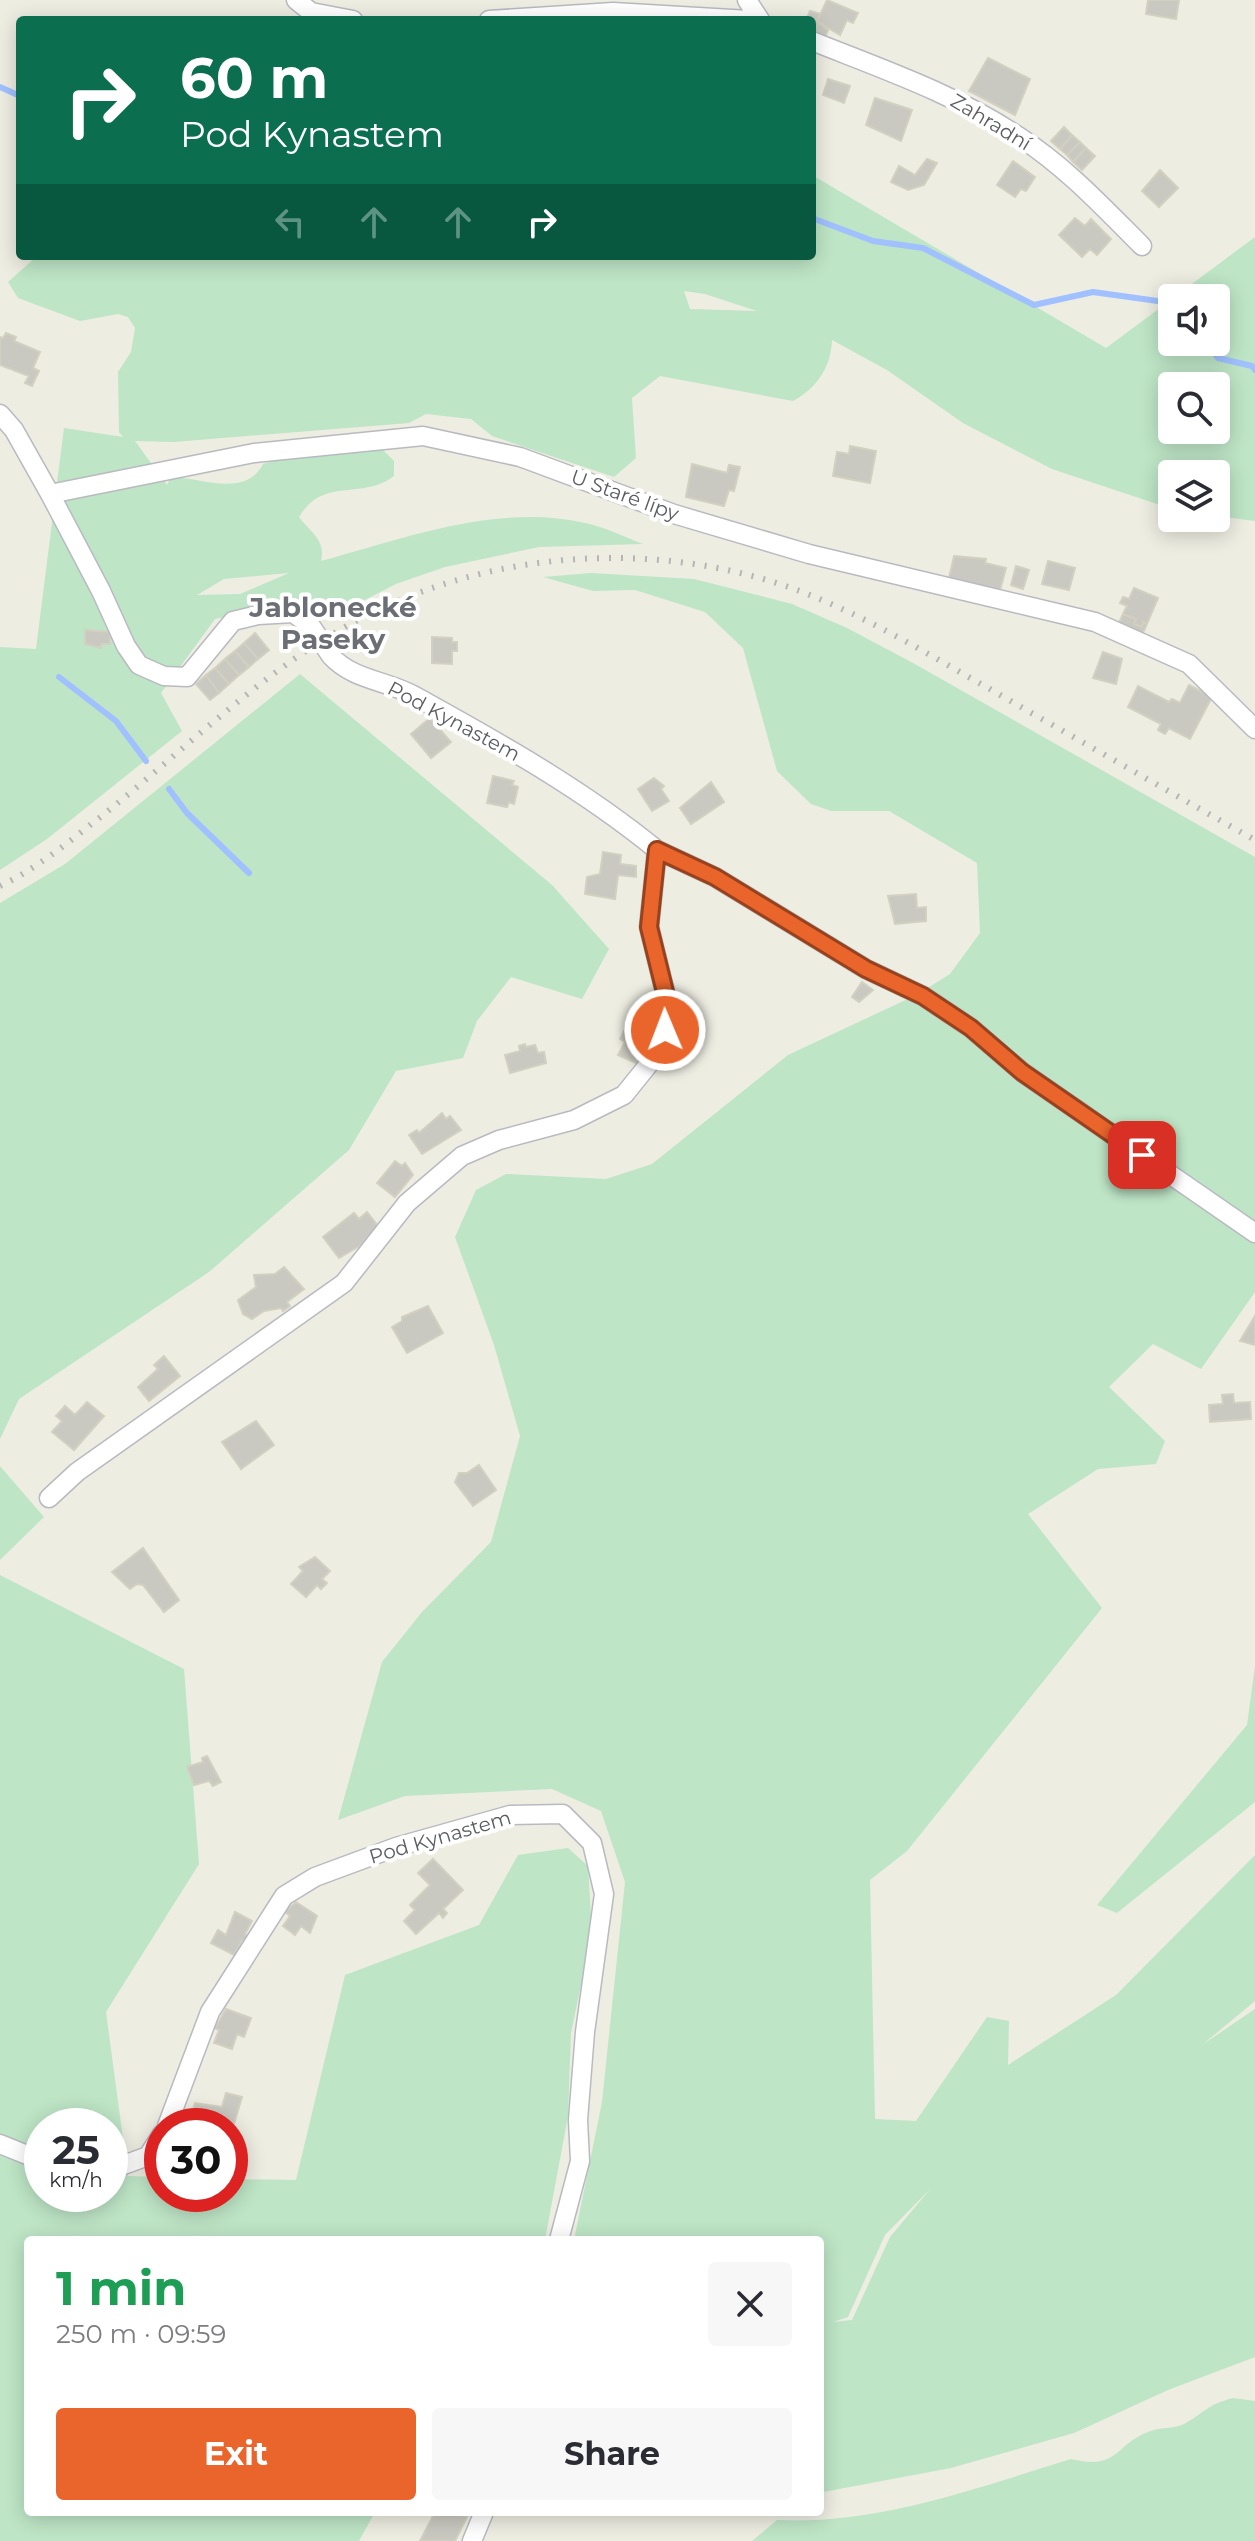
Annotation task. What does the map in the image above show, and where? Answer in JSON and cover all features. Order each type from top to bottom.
[{"type":"street","points":[[296,0],[311,12],[332,16]]},
{"type":"street","points":[[518,9],[681,16]]},
{"type":"street","name":"Zahradní","points":[[816,43],[941,92],[1018,136],[1076,180],[1142,246]]},
{"type":"street","points":[[0,414],[14,430],[50,494]]},
{"type":"street","name":"U Staré lípy","points":[[50,494],[254,453],[423,436],[520,457],[674,514],[809,554],[1095,622],[1189,664],[1255,729]]},
{"type":"street","name":"Pod Kynastem","points":[[50,494],[126,646],[139,665],[150,673],[187,677],[233,621],[258,615],[293,613],[311,626],[344,670],[408,693],[562,779],[657,850],[715,877],[866,969],[923,996],[971,1028],[1022,1072],[1255,1233]]},
{"type":"street","points":[[49,1498],[77,1472],[344,1283],[407,1203],[462,1156],[499,1140],[574,1120],[624,1095],[653,1059],[665,1030],[665,992],[649,927],[657,850]]},
{"type":"street","name":"Pod Kynastem","points":[[174,2108],[210,2012],[284,1896],[315,1877],[396,1847],[510,1815],[563,1814],[592,1843],[604,1894],[585,2032],[578,2120],[580,2161],[560,2236]]},
{"type":"street","points":[[0,2144],[24,2154]]},
{"type":"street","points":[[472,2541],[482,2516]]},
{"type":"green space","points":[[816,177],[1106,348],[1158,309],[1158,356],[1230,356],[1230,284],[1192,284],[1255,237],[1255,521],[1230,518],[1230,460],[1158,460],[1158,504],[1052,469],[963,423],[887,370],[832,340],[829,359],[821,376],[809,390],[793,401],[660,376],[632,398],[636,458],[614,477],[492,436],[471,419],[426,414],[409,423],[174,442],[135,441],[167,485],[171,477],[235,483],[246,481],[263,464],[296,454],[380,447],[394,461],[394,476],[369,487],[319,497],[299,517],[319,542],[321,561],[452,526],[518,517],[585,523],[643,544],[539,547],[445,567],[396,584],[355,605],[310,600],[215,619],[161,693],[182,731],[47,839],[0,870],[0,647],[36,649],[64,428],[123,437],[119,432],[118,372],[131,352],[135,328],[128,317],[118,314],[80,321],[18,298],[8,282],[33,260],[816,260]],"holes":[[[684,291],[705,294],[757,311],[690,309]],[[289,573],[240,594],[197,595],[224,579]]]},
{"type":"green space","points":[[591,573],[694,579],[792,604],[847,628],[913,663],[1255,857],[1255,1226],[1029,1069],[926,989],[950,974],[980,933],[977,863],[889,811],[831,811],[811,804],[777,771],[743,648],[705,612],[635,590],[593,591],[543,577]]},
{"type":"green space","points":[[300,674],[552,885],[609,949],[582,999],[511,977],[477,1021],[463,1058],[396,1071],[349,1150],[209,1272],[19,1399],[0,1439],[0,903],[65,864]]},
{"type":"green space","points":[[912,997],[967,1032],[1255,1243],[1255,1292],[1201,1369],[1153,1344],[1109,1387],[1165,1441],[1156,1464],[1098,1469],[1028,1514],[1102,1608],[907,1851],[870,1880],[875,2119],[916,2121],[987,2017],[1009,2021],[1008,2065],[1116,1995],[1255,1855],[1255,2001],[1202,2045],[1255,2009],[1255,2357],[1168,2390],[1074,2433],[951,2468],[824,2492],[824,2236],[575,2236],[602,2102],[625,1882],[601,1811],[552,1789],[405,1796],[338,1820],[382,1662],[422,1612],[491,1542],[520,1436],[494,1345],[455,1237],[476,1190],[506,1174],[606,1179],[652,1164],[788,1055]],"holes":[[[931,2188],[890,2237],[852,2320],[833,2322],[848,2317],[885,2235]]]},
{"type":"green space","points":[[0,1466],[44,1517],[0,1560]]},
{"type":"green space","points":[[0,1575],[184,1669],[199,1864],[106,2012],[119,2108],[24,2108],[24,2212],[128,2212],[128,2176],[144,2176],[144,2212],[248,2212],[248,2179],[296,2180],[345,1975],[479,1925],[518,1855],[568,1848],[588,1866],[592,1932],[571,2033],[568,2116],[546,2236],[24,2236],[24,2516],[373,2516],[359,2541],[0,2541]]},
{"type":"green space","points":[[1255,1666],[1255,1802],[1117,1913],[1097,1905],[1247,1725]]},
{"type":"green space","points":[[1233,2398],[1255,2401],[1255,2541],[752,2541],[777,2520],[814,2520],[889,2511],[1071,2459],[1099,2462],[1108,2459],[1137,2437],[1152,2430],[1184,2424],[1211,2406]]},
{"type":"building","points":[[827,0],[858,13],[853,23],[847,20],[840,35],[817,21]]},
{"type":"building","points":[[1148,0],[1179,0],[1176,19],[1146,14]]},
{"type":"building","points":[[810,11],[820,14],[817,21],[828,30],[825,38],[816,35],[816,16],[808,16]]},
{"type":"building","points":[[988,58],[1030,79],[1015,115],[969,91]]},
{"type":"building","points":[[828,79],[850,86],[844,103],[823,95]]},
{"type":"building","points":[[875,98],[912,110],[901,141],[866,125]]},
{"type":"building","points":[[1064,127],[1072,135],[1060,149],[1051,141]]},
{"type":"building","points":[[1072,135],[1080,142],[1067,155],[1060,149]]},
{"type":"building","points":[[1080,142],[1086,148],[1073,162],[1067,155]]},
{"type":"building","points":[[1086,148],[1095,156],[1082,170],[1073,162]]},
{"type":"building","points":[[927,159],[937,163],[924,185],[908,190],[891,182],[899,166],[915,175]]},
{"type":"building","points":[[1013,161],[1035,177],[1026,191],[1021,189],[1015,197],[997,185]]},
{"type":"building","points":[[1160,170],[1178,188],[1159,207],[1142,191]]},
{"type":"building","points":[[1075,218],[1085,226],[1091,219],[1111,239],[1097,255],[1090,249],[1082,257],[1059,235]]},
{"type":"building","points":[[6,333],[16,337],[14,341],[40,352],[33,368],[39,371],[32,386],[25,383],[29,376],[0,365],[0,337],[3,338]]},
{"type":"building","points":[[850,446],[876,451],[870,483],[833,476],[837,452],[849,454]]},
{"type":"building","points":[[692,464],[727,473],[729,465],[740,467],[734,491],[729,490],[724,506],[686,497]]},
{"type":"building","points":[[954,556],[986,559],[985,563],[1006,568],[1000,590],[949,578]]},
{"type":"building","points":[[1048,561],[1075,568],[1069,590],[1042,584]]},
{"type":"building","points":[[1016,566],[1029,570],[1023,589],[1011,585]]},
{"type":"building","points":[[1134,588],[1158,598],[1147,624],[1143,622],[1142,627],[1134,624],[1136,619],[1123,614],[1127,606],[1120,603],[1123,597],[1129,599]]},
{"type":"building","points":[[1123,614],[1136,619],[1134,624],[1142,627],[1143,622],[1147,624],[1142,635],[1118,625]]},
{"type":"building","points":[[85,630],[110,632],[110,644],[101,644],[101,648],[85,644]]},
{"type":"building","points":[[255,633],[269,650],[258,659],[244,643]]},
{"type":"building","points":[[432,637],[452,638],[452,642],[457,642],[457,651],[452,651],[452,664],[432,663]]},
{"type":"building","points":[[244,643],[258,659],[249,667],[235,651]]},
{"type":"building","points":[[235,651],[249,667],[239,675],[225,659]]},
{"type":"building","points":[[1103,652],[1122,659],[1116,684],[1093,678]]},
{"type":"building","points":[[225,659],[239,675],[229,684],[215,668]]},
{"type":"building","points":[[215,668],[229,684],[219,693],[206,675]]},
{"type":"building","points":[[206,675],[219,693],[210,700],[196,684]]},
{"type":"building","points":[[1189,685],[1212,697],[1190,739],[1169,728],[1165,734],[1158,730],[1161,724],[1128,707],[1138,686],[1169,702],[1172,699],[1180,703]]},
{"type":"building","points":[[430,718],[451,742],[431,758],[411,734]]},
{"type":"building","points":[[493,776],[514,781],[512,785],[518,787],[514,804],[509,802],[507,807],[487,803]]},
{"type":"building","points":[[654,778],[664,786],[661,789],[669,801],[652,811],[638,789]]},
{"type":"building","points":[[711,782],[724,802],[691,824],[680,808]]},
{"type":"building","points":[[603,852],[621,855],[620,864],[636,866],[636,877],[618,875],[615,899],[585,894],[587,877],[600,874]]},
{"type":"building","points":[[916,894],[917,908],[926,907],[926,921],[895,924],[888,896]]},
{"type":"building","points":[[862,982],[873,990],[859,1002],[852,997]]},
{"type":"building","points":[[635,1010],[658,1021],[636,1063],[618,1055],[625,1042],[620,1039]]},
{"type":"building","points":[[525,1044],[526,1047],[535,1045],[538,1053],[544,1052],[546,1063],[510,1073],[505,1055],[520,1051],[519,1046]]},
{"type":"building","points":[[442,1113],[446,1119],[450,1116],[461,1130],[422,1154],[409,1135],[417,1130],[419,1133]]},
{"type":"building","points":[[395,1161],[402,1166],[405,1163],[413,1175],[395,1197],[377,1183]]},
{"type":"building","points":[[367,1212],[378,1226],[361,1245],[339,1258],[323,1237],[354,1213],[359,1219]]},
{"type":"building","points":[[284,1267],[304,1289],[287,1302],[290,1306],[283,1311],[281,1308],[264,1311],[252,1319],[243,1314],[238,1300],[256,1287],[254,1275],[275,1274]]},
{"type":"building","points":[[428,1306],[443,1333],[407,1353],[392,1327],[402,1321],[402,1317]]},
{"type":"building","points":[[1255,1316],[1255,1345],[1240,1341]]},
{"type":"building","points":[[164,1356],[180,1376],[149,1401],[138,1387],[158,1369],[154,1365]]},
{"type":"building","points":[[1233,1394],[1234,1403],[1250,1402],[1251,1419],[1210,1422],[1209,1405],[1223,1404],[1222,1395]]},
{"type":"building","points":[[87,1402],[104,1416],[74,1450],[52,1432],[62,1421],[56,1416],[65,1406],[75,1415]]},
{"type":"building","points":[[256,1421],[274,1445],[241,1469],[222,1442]]},
{"type":"building","points":[[479,1465],[496,1490],[473,1506],[455,1482],[459,1473],[467,1473]]},
{"type":"building","points":[[143,1548],[179,1600],[164,1612],[143,1585],[137,1584],[130,1589],[112,1572]]},
{"type":"building","points":[[315,1557],[330,1571],[322,1579],[327,1583],[321,1589],[317,1585],[306,1597],[291,1584],[303,1571],[299,1567]]},
{"type":"building","points":[[207,1756],[221,1782],[213,1786],[209,1781],[194,1785],[187,1767],[203,1762],[202,1758]]},
{"type":"building","points":[[433,1859],[463,1890],[443,1909],[447,1913],[443,1918],[439,1913],[416,1934],[404,1921],[415,1910],[410,1905],[430,1885],[418,1873]]},
{"type":"building","points":[[296,1902],[317,1916],[310,1933],[301,1926],[295,1935],[283,1926],[290,1916],[285,1912]]},
{"type":"building","points":[[235,1912],[252,1921],[245,1934],[249,1937],[246,1942],[242,1940],[234,1955],[211,1943],[218,1930],[226,1935]]},
{"type":"building","points":[[226,2009],[251,2018],[244,2037],[237,2034],[232,2049],[214,2043],[219,2030],[215,2028]]},
{"type":"building","points":[[226,2093],[242,2097],[239,2108],[193,2108],[195,2103],[222,2107]]},
{"type":"building","points":[[433,2516],[467,2517],[455,2541],[420,2541]]},
{"type":"waterway","points":[[0,87],[16,94]]},
{"type":"waterway","points":[[816,220],[873,241],[923,248],[1034,305],[1093,292],[1158,301]]},
{"type":"waterway","points":[[1216,356],[1252,366],[1255,370]]},
{"type":"waterway","points":[[59,677],[116,721],[146,761]]},
{"type":"waterway","points":[[169,789],[187,813],[249,873]]},
{"type":"railway","points":[[0,886],[37,865],[72,839],[293,660],[377,610],[434,587],[494,571],[555,561],[616,558],[678,562],[738,572],[822,600],[918,648],[1255,840]]},
{"type":"district","name":"Jablonecké Paseky","points":[[333,623]]},
{"type":"route","points":[[665,1030],[665,992],[649,927],[657,850],[715,877],[866,969],[923,996],[971,1028],[1022,1072],[1142,1155]]}]
